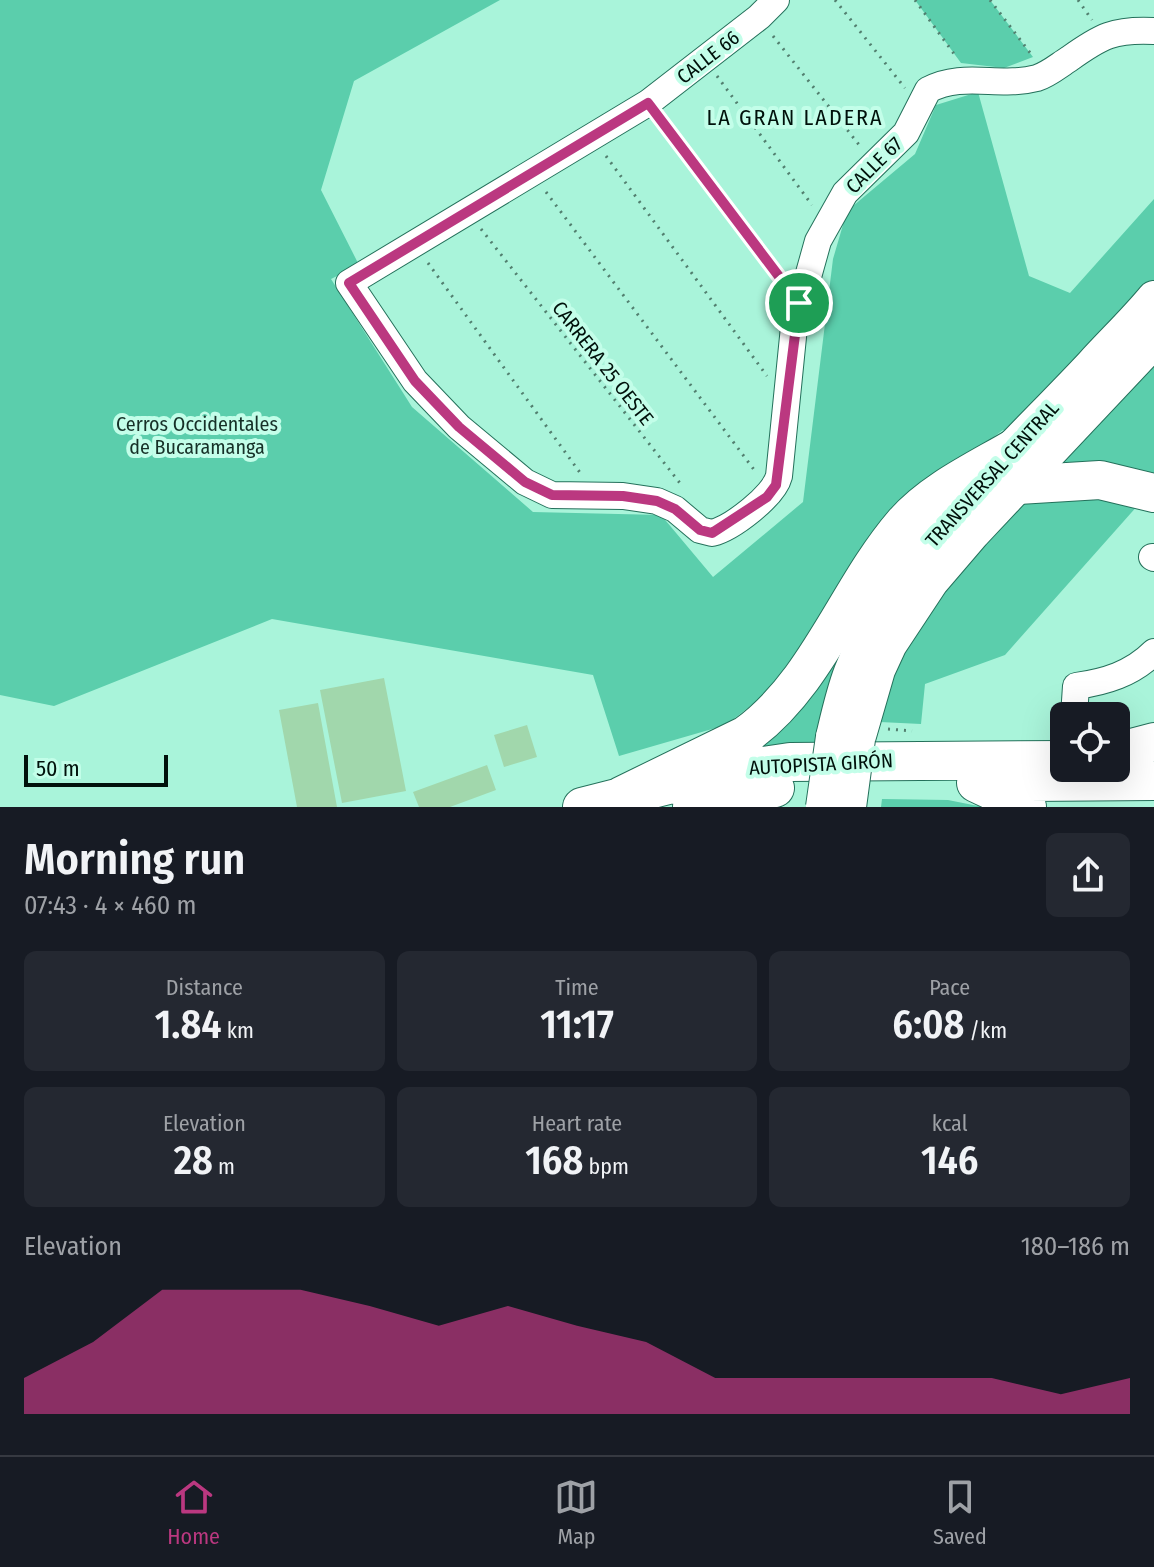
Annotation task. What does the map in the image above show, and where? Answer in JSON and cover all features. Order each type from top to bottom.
[{"type":"highway","points":[[621,796],[746,735],[762,723],[790,693],[904,523],[957,482],[1016,447]]},
{"type":"highway","points":[[1018,485],[1100,480],[1154,493]]},
{"type":"highway","points":[[1130,748],[1154,742]]},
{"type":"highway","points":[[1130,759],[1154,758]]},
{"type":"highway","name":"AUTOPISTA GIRÓN","points":[[582,807],[715,773],[790,762],[1050,760]]},
{"type":"highway","name":"AUTOPISTA GIRÓN","points":[[692,807],[754,792],[806,785],[1154,781]]},
{"type":"highway","points":[[976,783],[1027,807]]},
{"type":"main road","name":"TRANSVERSAL CENTRAL","points":[[849,807],[846,738],[852,672],[893,594],[940,528],[1154,298]]},
{"type":"main road","name":"TRANSVERSAL CENTRAL","points":[[823,807],[846,738],[901,626],[951,557],[1154,341]]},
{"type":"street","name":"CALLE 66","points":[[598,496],[568,497],[537,489],[459,427],[406,370],[349,283],[648,103],[767,9]]},
{"type":"street","name":"CALLE 67","points":[[771,492],[779,476],[799,303],[826,223],[845,193],[906,133],[928,90],[941,82],[972,79],[1011,81],[1046,75],[1109,33],[1154,31]]},
{"type":"street","points":[[598,496],[657,501],[675,509],[705,532],[717,531],[771,492]]},
{"type":"street","points":[[1075,702],[1076,686],[1111,680],[1145,661],[1154,652]]},
{"type":"street","points":[[976,783],[1046,807]]},
{"type":"path","points":[[835,0],[918,105]]},
{"type":"path","points":[[915,0],[972,79]]},
{"type":"path","points":[[990,0],[1046,75]]},
{"type":"path","points":[[767,9],[875,165]]},
{"type":"path","points":[[705,60],[826,223]]},
{"type":"path","points":[[648,103],[799,303]]},
{"type":"path","points":[[591,137],[786,402]]},
{"type":"path","points":[[532,173],[771,492]]},
{"type":"path","name":"CARRERA 25 OESTE","points":[[467,212],[686,491]]},
{"type":"path","points":[[414,244],[598,496]]},
{"type":"green space","name":"Cerros Occidentales de Bucaramanga","points":[[0,0],[500,0],[354,81],[321,190],[359,265],[331,279],[412,407],[533,512],[661,515],[713,577],[803,502],[833,259],[847,211],[915,154],[936,105],[978,92],[1029,276],[1070,293],[1154,199],[1154,477],[1063,467],[1003,430],[894,512],[768,692],[726,725],[619,756],[593,675],[272,619],[54,706],[0,695]]},
{"type":"green space","points":[[915,0],[990,0],[1033,57],[1004,68],[961,63]]},
{"type":"green space","points":[[1056,494],[1139,504],[1005,655],[925,684],[921,724],[880,722],[888,686],[917,625],[1022,500]]},
{"type":"green space","points":[[886,569],[816,743],[752,750]]},
{"type":"green space","points":[[882,799],[948,800],[983,807],[881,807]]},
{"type":"building","points":[[384,678],[406,791],[342,803],[320,690]]},
{"type":"building","points":[[318,703],[337,807],[297,807],[279,710]]},
{"type":"building","points":[[527,725],[537,757],[504,767],[494,735]]},
{"type":"building","points":[[487,765],[496,790],[450,807],[419,807],[413,792]]},
{"type":"district","name":"LA GRAN LADERA","points":[[795,117]]},
{"type":"route","points":[[648,103],[799,303],[776,485],[767,497],[712,533],[700,530],[675,509],[657,501],[623,496],[552,495],[525,482],[459,427],[415,381],[349,283],[648,103]]}]
